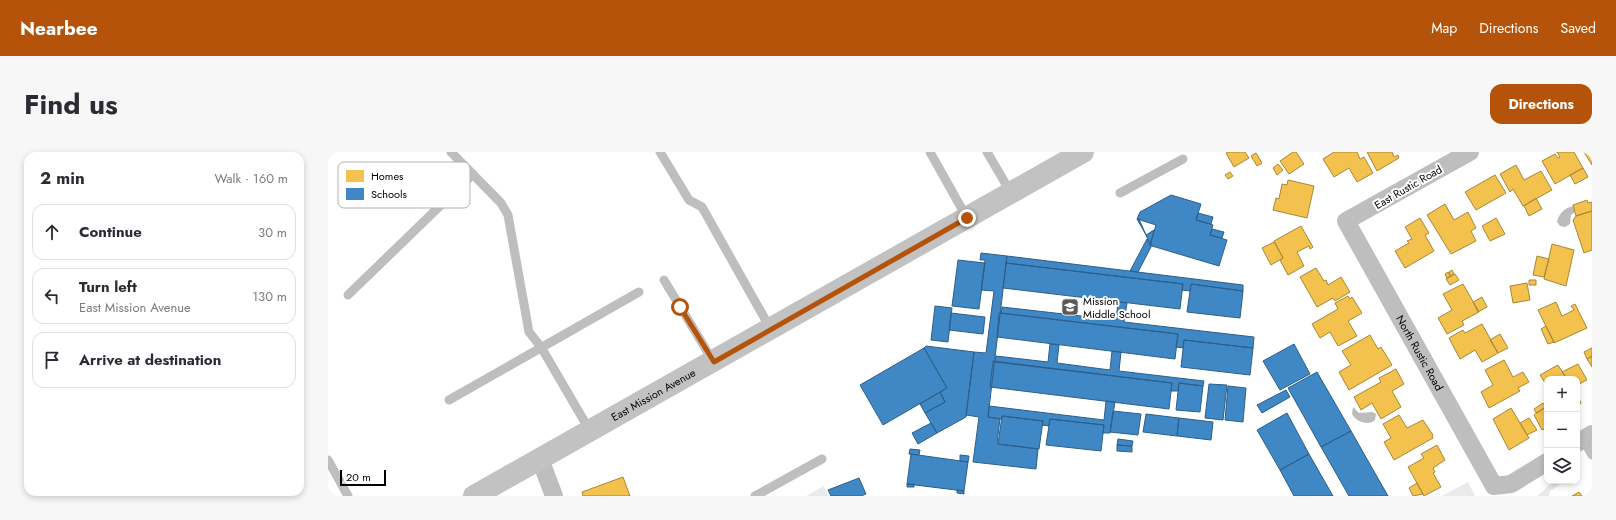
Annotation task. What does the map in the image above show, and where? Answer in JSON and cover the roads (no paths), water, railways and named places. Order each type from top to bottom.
[{"type":"main road","name":"East Mission Avenue","points":[[474,496],[771,330],[1083,152]]},
{"type":"street","name":"East Rustic Road","points":[[1346,221],[1470,152]]},
{"type":"street","name":"North Rustic Road","points":[[1346,221],[1494,486],[1511,484],[1544,464]]},
{"type":"street","points":[[540,459],[554,496]]},
{"type":"lane","points":[[451,152],[461,162]]},
{"type":"lane","points":[[660,152],[689,200],[702,207],[771,330]]},
{"type":"lane","points":[[930,152],[967,218]]},
{"type":"lane","points":[[987,152],[1011,193]]},
{"type":"lane","points":[[1120,193],[1183,159]]},
{"type":"lane","points":[[470,171],[501,202],[508,215],[529,332],[541,347],[590,431]]},
{"type":"lane","points":[[470,177],[473,174]]},
{"type":"lane","points":[[348,294],[438,208]]},
{"type":"lane","points":[[664,280],[714,362]]},
{"type":"lane","points":[[449,400],[639,292]]},
{"type":"lane","points":[[1584,439],[1592,455]]},
{"type":"lane","points":[[755,496],[822,459]]},
{"type":"lane","points":[[328,460],[348,496]]},
{"type":"place","name":"Mission Middle School","points":[[1070,307]]}]
